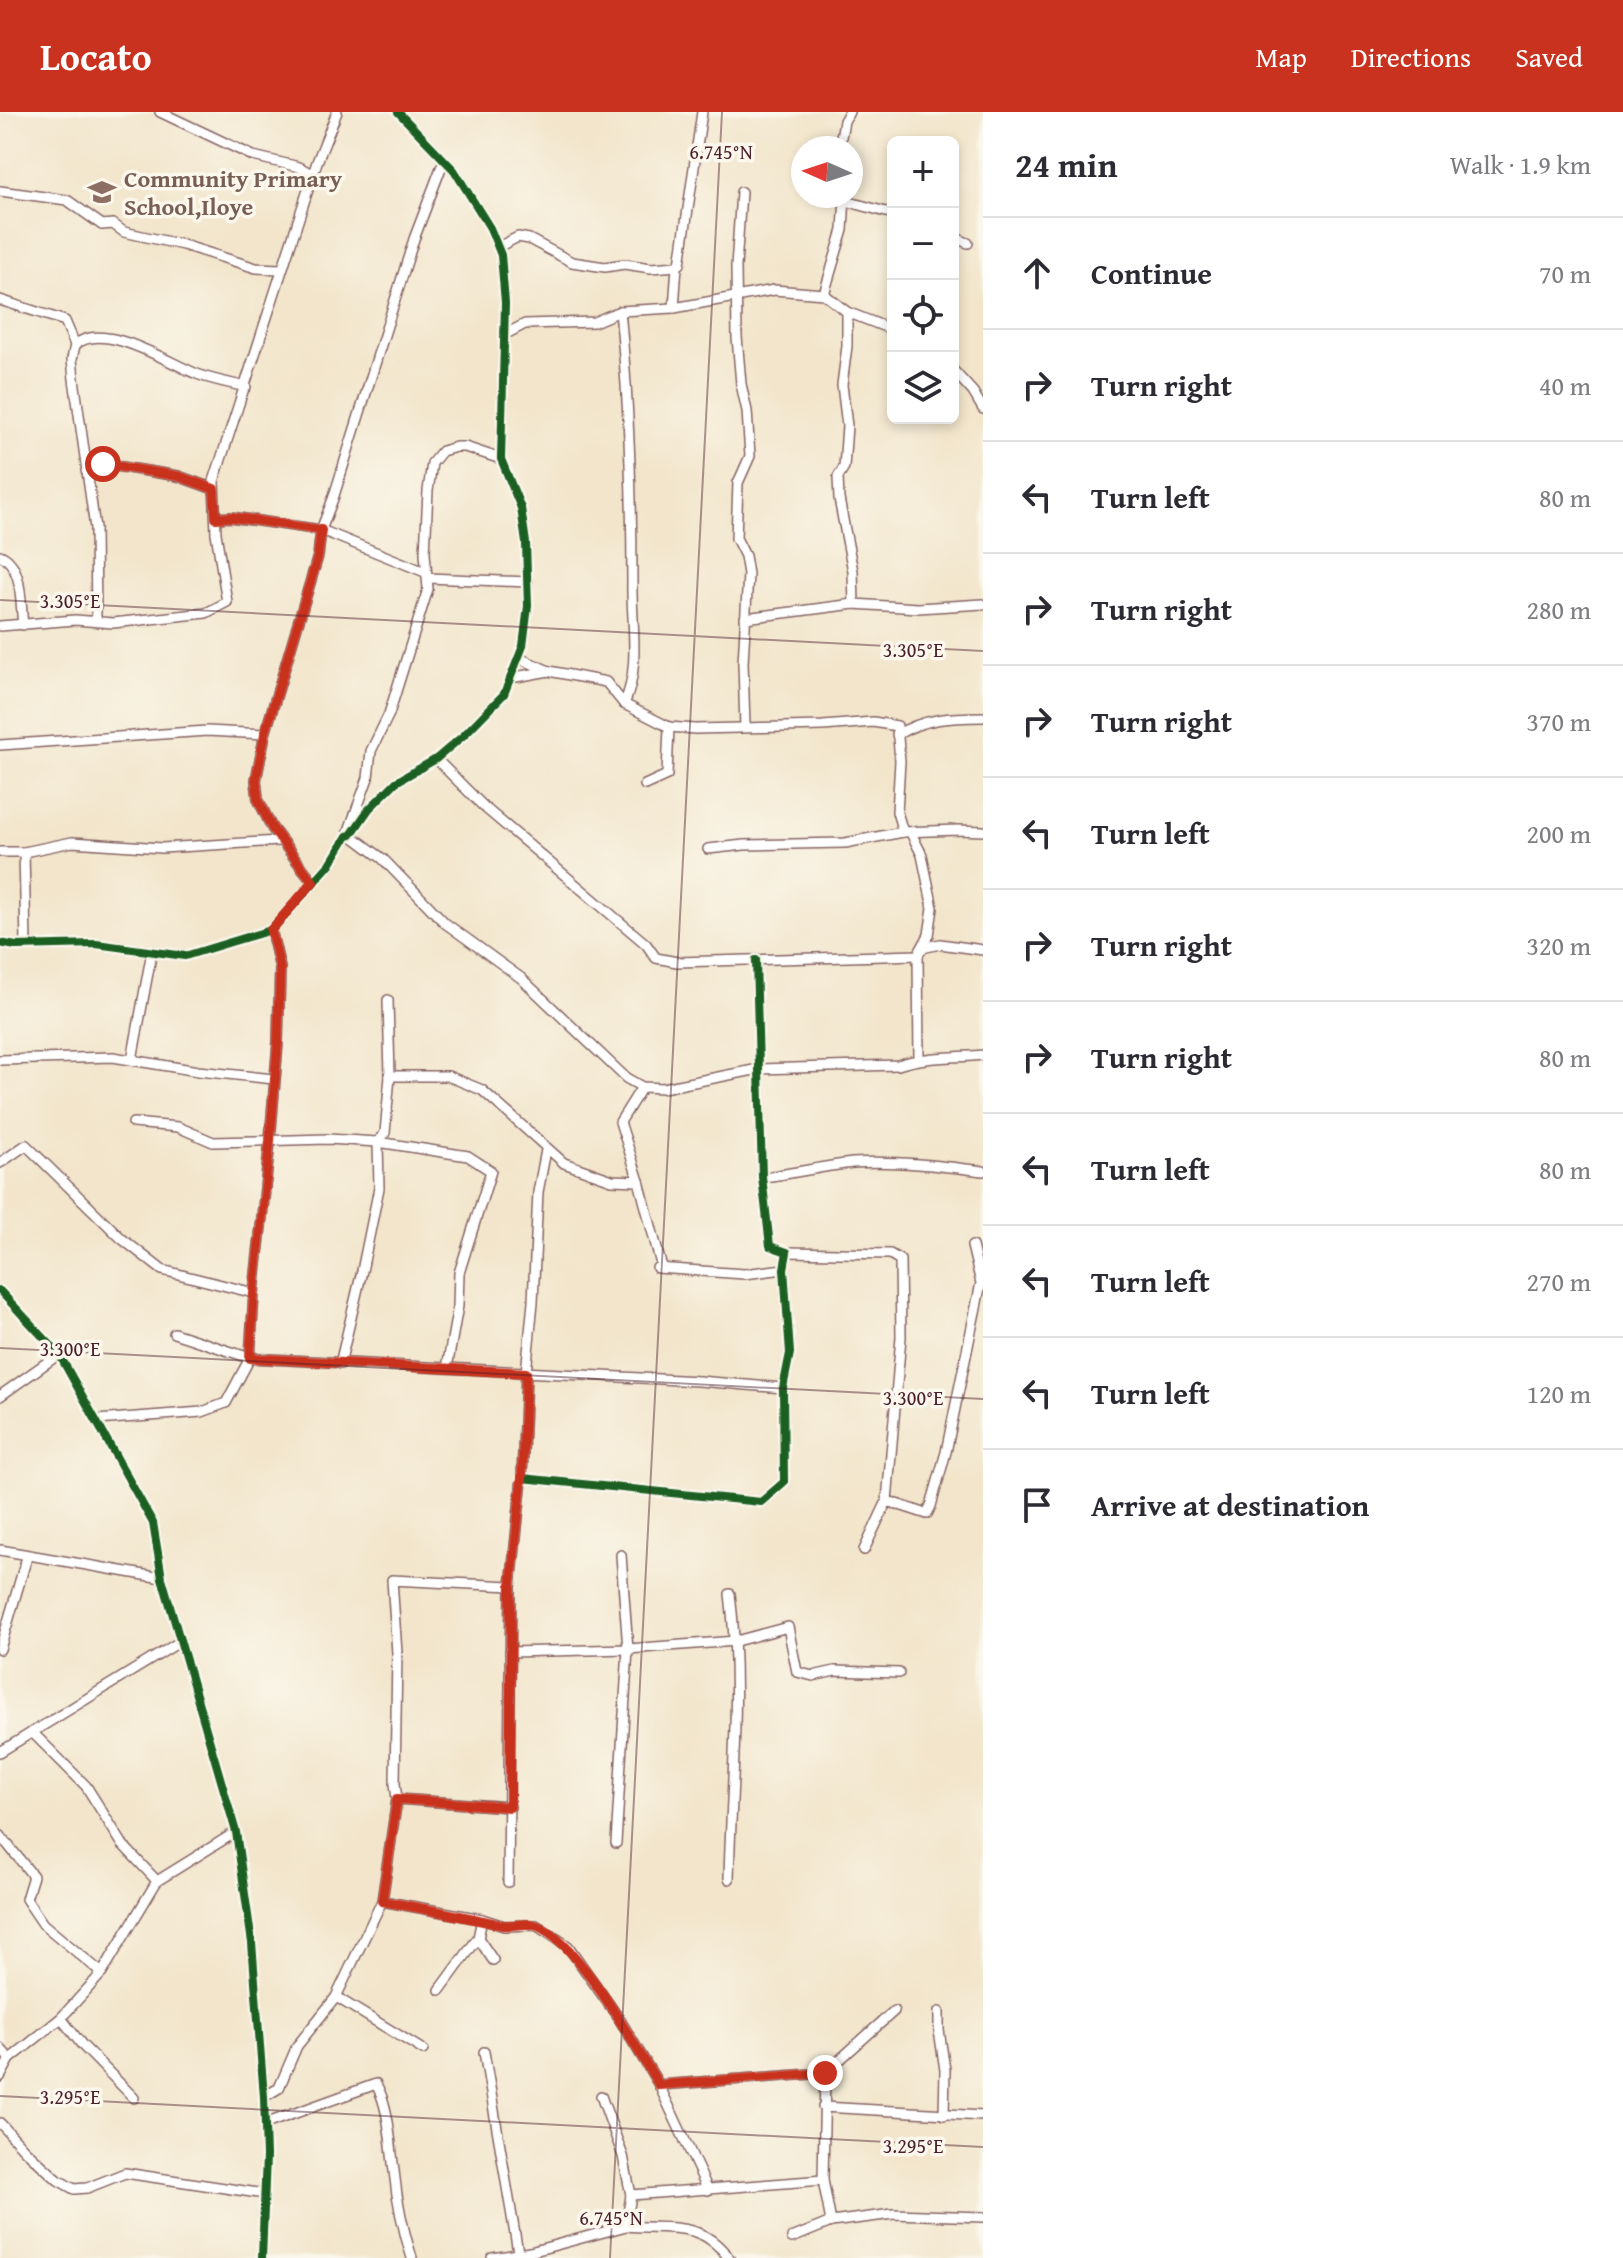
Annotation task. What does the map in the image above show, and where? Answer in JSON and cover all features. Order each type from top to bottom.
[{"type":"street","points":[[160,112],[253,156],[299,167],[313,175]]},
{"type":"street","points":[[0,626],[96,620],[113,623],[206,613],[227,602],[214,481],[281,269],[337,112]]},
{"type":"street","points":[[0,943],[16,946],[96,944],[185,956],[271,930],[330,864],[369,809],[396,782],[436,759],[504,694],[527,631],[528,582],[521,508],[501,459],[505,278],[498,247],[454,170],[398,112]]},
{"type":"street","points":[[674,308],[677,266],[680,264],[702,112]]},
{"type":"street","points":[[841,136],[849,112]]},
{"type":"street","points":[[313,882],[279,841],[262,807],[256,788],[265,734],[311,582],[321,530],[414,239],[444,160]]},
{"type":"street","points":[[0,191],[67,200],[102,225],[113,224],[124,232],[183,245],[256,268],[281,269]]},
{"type":"street","points":[[741,192],[737,337],[750,456],[738,483],[736,538],[745,556],[748,574],[743,663],[745,727]]},
{"type":"street","points":[[863,204],[887,212]]},
{"type":"street","points":[[824,294],[843,230],[845,208]]},
{"type":"street","points":[[498,247],[518,237],[529,239],[572,262],[605,267],[624,264],[651,268],[677,266]]},
{"type":"street","points":[[959,239],[968,243]]},
{"type":"street","points":[[504,335],[525,324],[594,322],[620,311],[674,308],[774,290],[824,294],[847,312],[887,328]]},
{"type":"street","points":[[0,300],[65,321],[75,345],[72,359],[95,528],[96,620]]},
{"type":"street","points":[[620,311],[629,407],[633,565],[632,685],[624,704]]},
{"type":"street","points":[[847,312],[842,385],[847,426],[844,467],[838,477],[839,499],[853,571],[854,604]]},
{"type":"street","points":[[505,314],[525,324]]},
{"type":"street","points":[[75,345],[87,337],[115,338],[200,375],[246,387]]},
{"type":"street","points":[[959,377],[983,409]]},
{"type":"street","points":[[349,836],[368,778],[371,751],[389,714],[428,589],[428,491],[432,463],[442,451],[456,447],[501,459]]},
{"type":"street","points":[[86,471],[103,464],[178,476],[214,489]]},
{"type":"street","points":[[216,518],[231,517],[321,530],[427,575],[528,582]]},
{"type":"street","points":[[0,555],[13,566],[17,578],[23,625]]},
{"type":"street","points":[[745,618],[854,604],[918,608],[983,604]]},
{"type":"street","points":[[519,658],[549,671],[606,682],[624,704],[669,727],[823,726],[873,722],[897,726],[900,761],[897,812],[922,855],[932,897],[929,935],[920,951],[916,1009],[919,1058]]},
{"type":"street","points":[[510,678],[549,671]]},
{"type":"street","points":[[897,735],[908,728],[938,719],[983,717]]},
{"type":"street","points":[[645,785],[667,775],[669,727]]},
{"type":"street","points":[[0,745],[207,731],[265,734]]},
{"type":"street","points":[[436,759],[484,807],[646,944],[656,958],[677,962],[756,960],[920,951],[940,944],[983,950]]},
{"type":"street","points":[[708,849],[744,845],[845,843],[907,833],[983,831]]},
{"type":"street","points":[[349,836],[383,859],[445,923],[521,978],[626,1078],[642,1087],[663,1088],[759,1069],[898,1065],[919,1058],[942,1060],[983,1055]]},
{"type":"street","points":[[0,852],[24,852],[72,842],[162,848],[279,841]]},
{"type":"street","points":[[24,852],[26,944]]},
{"type":"street","points":[[97,1420],[202,1412],[226,1403],[250,1358],[270,1141],[280,968],[271,930]]},
{"type":"street","points":[[929,935],[940,944]]},
{"type":"street","points":[[132,1060],[152,951]]},
{"type":"street","points":[[756,960],[762,1177],[770,1246],[787,1252],[890,1254],[900,1260],[901,1337],[887,1501],[864,1550]]},
{"type":"street","points":[[340,1364],[379,1188],[378,1142],[385,1133],[390,1076],[388,1000]]},
{"type":"street","points":[[0,1060],[113,1057],[274,1079]]},
{"type":"street","points":[[390,1076],[448,1076],[482,1090],[564,1163],[612,1180],[639,1181]]},
{"type":"street","points":[[642,1087],[620,1122],[639,1181],[660,1268],[744,1274],[784,1269]]},
{"type":"street","points":[[133,1123],[178,1127],[213,1142],[328,1139],[378,1142],[468,1156],[491,1171],[459,1273],[458,1306],[447,1368]]},
{"type":"street","points":[[0,1163],[26,1145],[121,1238],[162,1270],[254,1293]]},
{"type":"street","points":[[508,1882],[511,1586],[522,1478],[538,1192],[546,1150]]},
{"type":"street","points":[[762,1177],[801,1174],[854,1163],[983,1171]]},
{"type":"street","points":[[887,1501],[927,1514],[931,1506],[946,1452],[981,1283],[972,1246]]},
{"type":"street","points":[[522,1478],[761,1502],[784,1482],[783,1388],[790,1353],[784,1269],[787,1252]]},
{"type":"street","points":[[0,1291],[59,1354],[153,1523],[162,1578],[236,1832],[252,1943],[264,2097],[262,2258]]},
{"type":"street","points":[[174,1333],[250,1358],[783,1388]]},
{"type":"street","points":[[0,1396],[59,1354]]},
{"type":"street","points":[[0,1550],[162,1578]]},
{"type":"street","points":[[616,1843],[628,1649],[621,1555]]},
{"type":"street","points":[[0,1649],[27,1557]]},
{"type":"street","points":[[264,2097],[279,2088],[297,2046],[336,1997],[382,1901],[397,1799],[397,1653],[392,1580],[511,1586]]},
{"type":"street","points":[[729,1879],[736,1752],[736,1641],[730,1594]]},
{"type":"street","points":[[510,1652],[628,1649],[736,1641],[788,1627],[797,1672],[813,1676],[835,1671],[899,1673]]},
{"type":"street","points":[[0,1752],[181,1641]]},
{"type":"street","points":[[32,1732],[86,1786],[123,1845],[157,1881]]},
{"type":"street","points":[[397,1799],[510,1807]]},
{"type":"street","points":[[0,2077],[10,2059],[61,2018],[102,1973],[157,1881],[236,1832]]},
{"type":"street","points":[[0,1835],[33,1876],[26,1899],[43,1924],[102,1973]]},
{"type":"street","points":[[382,1901],[482,1919],[504,1926],[536,1925],[568,1946],[620,2020],[659,2085],[708,2190]]},
{"type":"street","points":[[440,1990],[478,1938],[482,1919]]},
{"type":"street","points":[[478,1938],[493,1960]]},
{"type":"street","points":[[336,1997],[423,2050]]},
{"type":"street","points":[[659,2085],[825,2073],[894,2011]]},
{"type":"street","points":[[939,2012],[945,2070],[944,2115]]},
{"type":"street","points":[[61,2018],[82,2045],[134,2098]]},
{"type":"street","points":[[0,2048],[10,2059]]},
{"type":"street","points":[[484,2052],[518,2252]]},
{"type":"street","points":[[825,2073],[823,2180],[831,2222]]},
{"type":"street","points":[[265,2124],[376,2084],[388,2128],[404,2233],[412,2258]]},
{"type":"street","points":[[601,2096],[623,2156],[631,2195],[626,2226]]},
{"type":"street","points":[[823,2107],[983,2116]]},
{"type":"street","points":[[0,2123],[58,2180],[74,2189],[87,2188],[125,2173],[265,2194]]},
{"type":"street","points":[[631,2195],[823,2180]]},
{"type":"street","points":[[792,2238],[831,2222],[893,2214],[983,2217]]},
{"type":"street","points":[[492,2258],[518,2252],[531,2255],[626,2226],[692,2229],[709,2236],[729,2258]]},
{"type":"cycle path","points":[[0,943],[16,946],[96,944],[185,956],[271,930],[330,864],[369,809],[396,782],[436,759],[504,694],[523,646],[528,606],[526,543],[521,508],[501,459],[505,303],[501,255],[490,228],[454,170],[398,112]]},
{"type":"cycle path","points":[[522,1478],[761,1502],[784,1482],[783,1388],[790,1353],[784,1269],[787,1252],[770,1246],[762,1177],[756,960]]},
{"type":"cycle path","points":[[0,1291],[59,1354],[153,1523],[162,1578],[236,1832],[252,1943],[264,2097],[266,2156],[262,2258]]},
{"type":"place","name":"Community Primary School,Iloye","points":[[102,192]]},
{"type":"route","points":[[103,464],[178,476],[214,489],[216,518],[231,517],[321,530],[318,556],[265,734],[256,780],[258,799],[279,841],[313,882],[271,930],[280,968],[278,1042],[250,1358],[526,1373],[522,1478],[511,1586],[510,1807],[397,1799],[382,1901],[482,1919],[504,1926],[536,1925],[568,1946],[620,2020],[659,2085],[825,2073]]}]
